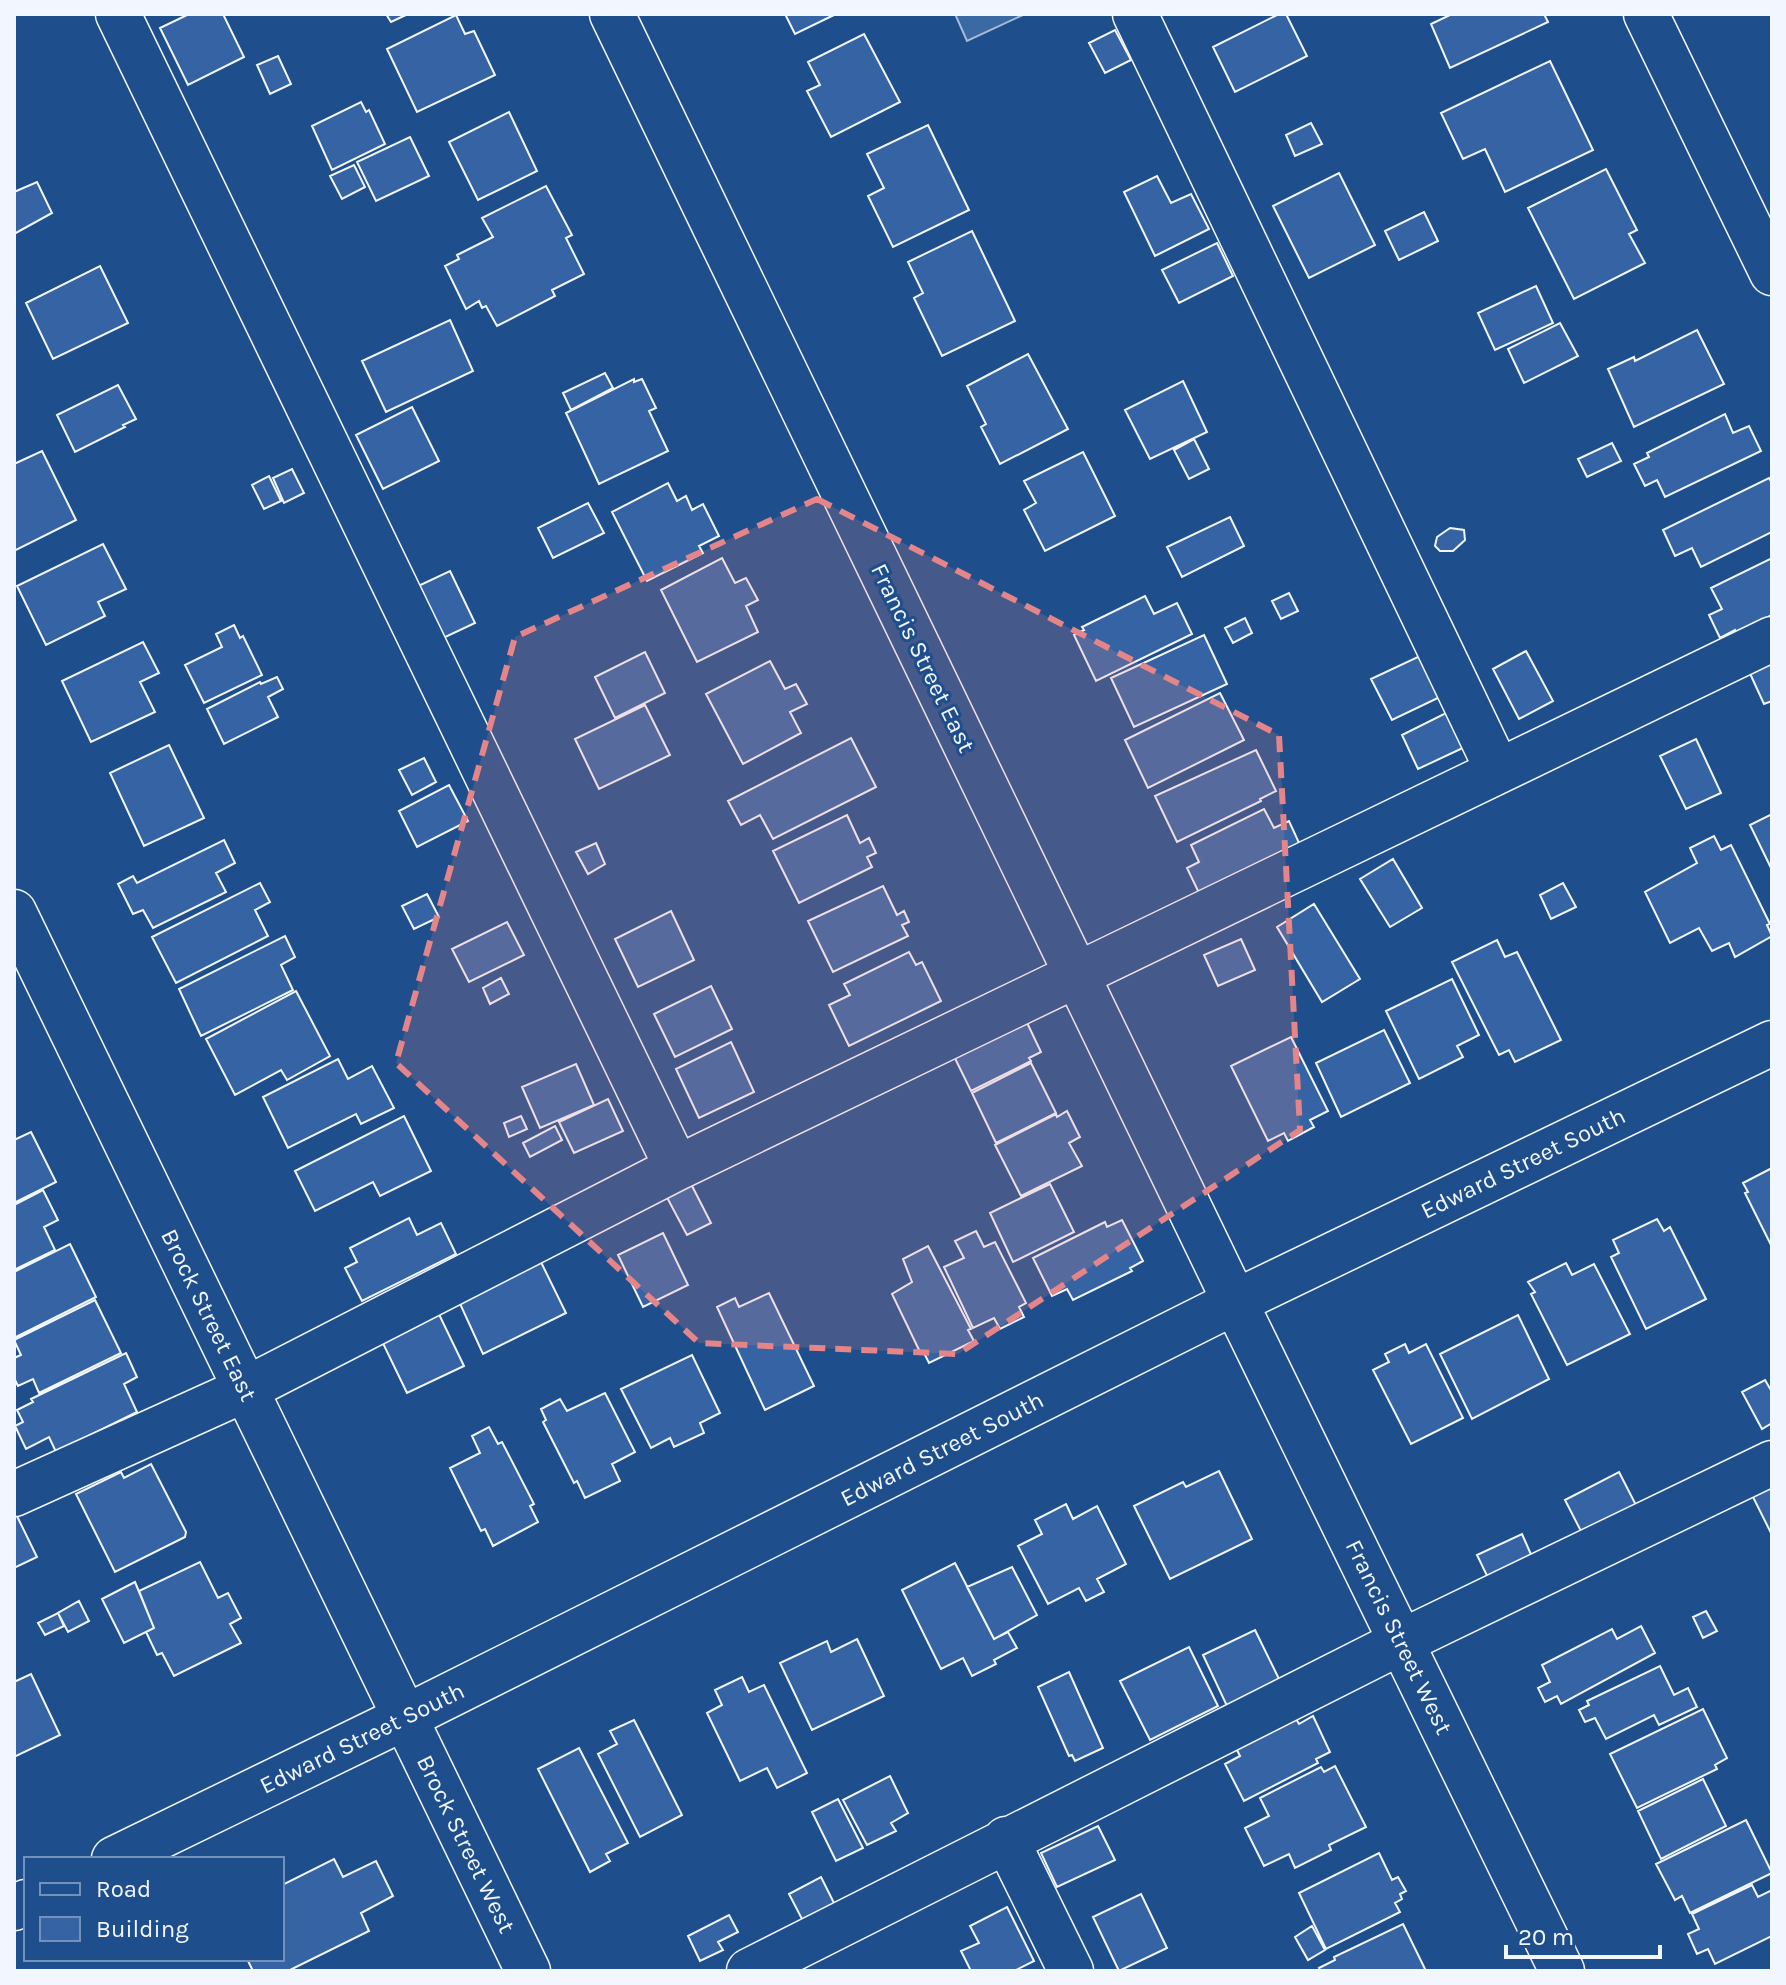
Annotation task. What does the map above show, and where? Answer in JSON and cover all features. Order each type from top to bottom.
[{"type":"street","points":[[118,14],[677,1168]]},
{"type":"street","name":"Francis Street East","points":[[612,14],[1235,1302]]},
{"type":"street","points":[[1135,14],[1498,771]]},
{"type":"street","points":[[1646,14],[1772,273]]},
{"type":"street","points":[[14,1494],[244,1390],[677,1168],[1772,639]]},
{"type":"street","name":"Brock Street East","points":[[14,912],[404,1718]]},
{"type":"street","name":"Edward Street South","points":[[118,1857],[404,1718],[1235,1302],[1772,1043]]},
{"type":"street","name":"Francis Street West","points":[[1235,1302],[1562,1971]]},
{"type":"street","points":[[749,1971],[1401,1642],[1772,1463]]},
{"type":"street","name":"Brock Street West","points":[[404,1718],[528,1971]]},
{"type":"street","points":[[1006,1839],[1071,1971]]},
{"type":"highlighted area","points":[[817,499],[1279,735],[1300,1130],[958,1354],[699,1343],[396,1063],[515,637]]},
{"type":"water","points":[[955,14],[1025,14],[967,41]]},
{"type":"building","points":[[189,14],[223,14],[244,57],[188,85],[160,28]]},
{"type":"building","points":[[386,14],[408,14],[391,22]]},
{"type":"building","points":[[785,14],[836,14],[795,34]]},
{"type":"building","points":[[1279,14],[1286,14],[1307,56],[1235,92],[1213,47]]},
{"type":"building","points":[[1452,14],[1544,14],[1548,22],[1450,68],[1431,24]]},
{"type":"building","points":[[456,15],[465,34],[474,31],[495,75],[417,112],[387,49]]},
{"type":"building","points":[[1115,30],[1131,60],[1105,73],[1089,43]]},
{"type":"building","points":[[864,34],[900,102],[831,137],[807,91],[820,85],[808,62]]},
{"type":"building","points":[[278,56],[291,84],[270,94],[257,65]]},
{"type":"building","points":[[1550,61],[1593,150],[1505,192],[1485,149],[1463,159],[1441,113]]},
{"type":"building","points":[[361,102],[366,112],[369,110],[385,144],[332,170],[312,126]]},
{"type":"building","points":[[509,112],[537,171],[478,200],[449,142]]},
{"type":"building","points":[[1311,123],[1322,144],[1295,156],[1286,135]]},
{"type":"building","points":[[928,125],[969,210],[893,247],[868,196],[884,188],[867,154]]},
{"type":"building","points":[[410,137],[429,176],[376,201],[357,162]]},
{"type":"building","points":[[354,165],[365,187],[342,199],[330,176]]},
{"type":"building","points":[[1606,169],[1637,230],[1629,234],[1645,263],[1574,299],[1528,208]]},
{"type":"building","points":[[1339,173],[1375,245],[1309,278],[1273,206]]},
{"type":"building","points":[[1157,176],[1171,203],[1191,194],[1209,229],[1155,256],[1124,192]]},
{"type":"building","points":[[37,182],[52,213],[14,234],[14,192]]},
{"type":"building","points":[[546,186],[572,235],[566,238],[584,274],[552,290],[555,296],[497,326],[486,306],[482,308],[479,301],[466,309],[445,266],[459,259],[457,255],[493,237],[482,218]]},
{"type":"building","points":[[1424,212],[1438,241],[1399,260],[1385,231]]},
{"type":"building","points":[[972,231],[1015,321],[942,356],[914,298],[923,293],[908,262]]},
{"type":"building","points":[[1217,243],[1233,276],[1179,303],[1162,270]]},
{"type":"building","points":[[100,266],[128,323],[53,359],[26,303]]},
{"type":"building","points":[[1536,286],[1553,323],[1495,350],[1478,313]]},
{"type":"building","points":[[450,320],[473,371],[386,412],[362,361]]},
{"type":"building","points":[[1560,323],[1578,356],[1524,383],[1508,349]]},
{"type":"building","points":[[1697,330],[1724,384],[1634,427],[1608,369],[1634,357],[1635,361]]},
{"type":"building","points":[[1028,354],[1068,429],[1000,464],[981,427],[986,424],[967,386]]},
{"type":"building","points":[[605,373],[613,388],[571,410],[563,393]]},
{"type":"building","points":[[634,379],[634,382],[642,379],[656,408],[649,411],[668,451],[599,484],[566,413]]},
{"type":"building","points":[[1183,381],[1207,432],[1150,459],[1125,410]]},
{"type":"building","points":[[118,385],[136,419],[75,452],[57,415]]},
{"type":"building","points":[[412,407],[439,461],[383,489],[356,435]]},
{"type":"building","points":[[1725,414],[1733,433],[1749,426],[1761,451],[1665,497],[1657,480],[1645,486],[1634,464],[1649,457],[1647,453]]},
{"type":"building","points":[[1194,439],[1209,469],[1189,479],[1174,450]]},
{"type":"building","points":[[1612,443],[1621,461],[1587,477],[1578,459]]},
{"type":"building","points":[[42,451],[76,520],[14,551],[14,464]]},
{"type":"building","points":[[1083,452],[1115,516],[1045,551],[1024,510],[1036,503],[1024,481]]},
{"type":"building","points":[[292,469],[304,493],[284,503],[273,478]]},
{"type":"building","points":[[269,476],[281,501],[264,509],[252,485]]},
{"type":"building","points":[[1769,478],[1772,483],[1772,532],[1701,567],[1692,548],[1675,556],[1663,530]]},
{"type":"building","points":[[668,483],[677,501],[686,496],[692,510],[703,504],[719,536],[699,546],[703,553],[647,581],[612,512]]},
{"type":"building","points":[[588,503],[604,533],[553,558],[538,528]]},
{"type":"building","points":[[1230,517],[1244,546],[1182,577],[1167,547]]},
{"type":"building","points":[[1450,528],[1464,530],[1465,540],[1453,551],[1440,551],[1435,546],[1437,537]]},
{"type":"building","points":[[103,544],[126,589],[98,602],[105,616],[46,645],[17,586]]},
{"type":"building","points":[[722,558],[735,583],[746,578],[758,600],[746,606],[758,632],[697,662],[661,590]]},
{"type":"building","points":[[1772,558],[1772,615],[1720,638],[1709,615],[1722,609],[1711,588]]},
{"type":"building","points":[[450,571],[475,623],[439,640],[414,588]]},
{"type":"building","points":[[1289,593],[1298,611],[1281,619],[1272,601]]},
{"type":"building","points":[[1145,596],[1154,614],[1177,603],[1192,634],[1096,681],[1074,635],[1084,630],[1082,627]]},
{"type":"building","points":[[1245,618],[1252,633],[1233,643],[1225,628]]},
{"type":"building","points":[[234,625],[240,638],[243,636],[262,675],[204,703],[185,665],[222,647],[216,634]]},
{"type":"building","points":[[1204,635],[1227,684],[1134,727],[1111,678]]},
{"type":"building","points":[[143,642],[159,673],[140,682],[155,712],[91,742],[62,681]]},
{"type":"building","points":[[1526,651],[1553,701],[1519,719],[1493,669]]},
{"type":"building","points":[[645,652],[665,693],[615,718],[595,677]]},
{"type":"building","points":[[1422,655],[1442,696],[1392,720],[1371,679]]},
{"type":"building","points":[[1772,657],[1772,701],[1764,704],[1747,667]]},
{"type":"building","points":[[770,661],[785,689],[796,684],[807,704],[790,712],[801,733],[743,764],[706,694]]},
{"type":"building","points":[[277,677],[283,689],[268,697],[278,717],[224,744],[207,709],[260,682]]},
{"type":"building","points":[[1220,693],[1244,740],[1148,788],[1125,740]]},
{"type":"building","points":[[645,705],[670,755],[599,789],[575,739]]},
{"type":"building","points":[[1450,711],[1467,746],[1418,769],[1402,735]]},
{"type":"building","points":[[851,738],[876,787],[773,839],[760,815],[741,825],[728,801]]},
{"type":"building","points":[[1696,739],[1721,793],[1686,809],[1660,756]]},
{"type":"building","points":[[169,745],[204,818],[144,846],[110,773]]},
{"type":"building","points":[[1256,750],[1276,791],[1177,842],[1155,796]]},
{"type":"building","points":[[424,758],[436,782],[412,795],[399,770]]},
{"type":"building","points":[[449,785],[468,821],[417,847],[399,811]]},
{"type":"building","points":[[1264,809],[1274,828],[1289,821],[1300,845],[1200,895],[1187,868],[1199,862],[1191,845]]},
{"type":"building","points":[[1772,814],[1772,870],[1750,825]]},
{"type":"building","points":[[847,815],[860,843],[869,838],[876,853],[867,857],[872,867],[799,903],[773,851]]},
{"type":"building","points":[[1714,836],[1721,850],[1731,845],[1770,924],[1767,925],[1772,936],[1735,957],[1729,943],[1712,951],[1699,928],[1670,943],[1645,892],[1697,863],[1690,848]]},
{"type":"building","points":[[224,840],[235,863],[216,873],[226,892],[153,928],[143,910],[133,914],[118,884],[133,876],[137,883]]},
{"type":"building","points":[[596,843],[605,864],[588,874],[576,852]]},
{"type":"building","points":[[1393,859],[1422,908],[1390,927],[1360,879]]},
{"type":"building","points":[[260,883],[270,902],[255,910],[268,936],[176,983],[152,937]]},
{"type":"building","points":[[1563,883],[1576,907],[1551,919],[1540,895]]},
{"type":"building","points":[[883,886],[897,915],[904,911],[909,922],[902,925],[908,936],[833,972],[808,921]]},
{"type":"building","points":[[427,894],[439,917],[414,929],[402,906]]},
{"type":"building","points":[[1314,904],[1360,979],[1322,1002],[1277,927]]},
{"type":"building","points":[[671,911],[694,960],[638,987],[615,939]]},
{"type":"building","points":[[507,922],[524,955],[469,982],[452,949]]},
{"type":"building","points":[[285,936],[295,957],[281,965],[293,990],[201,1036],[179,989]]},
{"type":"building","points":[[1241,939],[1255,970],[1218,986],[1204,955]]},
{"type":"building","points":[[1497,940],[1505,957],[1517,952],[1561,1040],[1515,1062],[1509,1050],[1499,1055],[1452,962]]},
{"type":"building","points":[[909,952],[916,965],[922,962],[941,1001],[849,1046],[829,1005],[850,995],[844,984]]},
{"type":"building","points":[[501,978],[509,994],[490,1004],[483,988]]},
{"type":"building","points":[[1452,979],[1479,1035],[1457,1046],[1463,1057],[1419,1079],[1386,1011]]},
{"type":"building","points":[[711,986],[732,1029],[675,1057],[654,1014]]},
{"type":"building","points":[[296,991],[330,1056],[287,1080],[281,1070],[235,1095],[206,1039]]},
{"type":"building","points":[[1020,1008],[1041,1052],[1029,1058],[1031,1061],[971,1091],[946,1040]]},
{"type":"building","points":[[1384,1030],[1410,1083],[1341,1117],[1316,1063]]},
{"type":"building","points":[[1291,1037],[1328,1111],[1310,1120],[1314,1127],[1288,1141],[1284,1133],[1268,1141],[1231,1066]]},
{"type":"building","points":[[731,1042],[754,1092],[699,1118],[676,1069]]},
{"type":"building","points":[[338,1059],[348,1079],[372,1066],[394,1108],[361,1124],[356,1114],[288,1148],[263,1097]]},
{"type":"building","points":[[1031,1063],[1056,1113],[996,1143],[972,1093]]},
{"type":"building","points":[[576,1064],[594,1105],[540,1128],[522,1087]]},
{"type":"building","points":[[608,1099],[623,1131],[574,1153],[559,1122]]},
{"type":"building","points":[[1067,1111],[1080,1137],[1069,1143],[1082,1166],[1021,1196],[995,1145]]},
{"type":"building","points":[[404,1116],[431,1171],[380,1196],[373,1182],[315,1211],[295,1171]]},
{"type":"building","points":[[521,1116],[527,1129],[509,1137],[504,1123]]},
{"type":"building","points":[[555,1126],[562,1140],[530,1157],[523,1143]]},
{"type":"building","points":[[31,1132],[56,1182],[14,1203],[14,1140]]},
{"type":"building","points":[[1772,1168],[1772,1247],[1743,1183]]},
{"type":"building","points":[[688,1178],[711,1223],[687,1235],[663,1190]]},
{"type":"building","points":[[1050,1184],[1074,1232],[1013,1262],[990,1213]]},
{"type":"building","points":[[43,1190],[58,1220],[44,1227],[55,1250],[14,1270],[14,1205]]},
{"type":"building","points":[[409,1218],[417,1235],[441,1223],[456,1254],[362,1301],[345,1268],[357,1262],[350,1248]]},
{"type":"building","points":[[1657,1219],[1664,1231],[1670,1227],[1706,1299],[1646,1329],[1611,1257],[1619,1253],[1613,1240]]},
{"type":"building","points":[[1122,1220],[1143,1261],[1130,1268],[1132,1271],[1073,1300],[1067,1289],[1052,1296],[1033,1258],[1105,1222],[1107,1227]]},
{"type":"building","points":[[976,1231],[984,1247],[995,1242],[1026,1303],[1019,1307],[1024,1317],[1000,1329],[994,1318],[973,1328],[944,1267],[964,1258],[955,1241]]},
{"type":"building","points":[[663,1233],[688,1285],[643,1307],[618,1255]]},
{"type":"building","points":[[70,1244],[96,1297],[14,1338],[14,1272]]},
{"type":"building","points":[[928,1246],[971,1329],[968,1330],[974,1341],[929,1363],[923,1351],[920,1352],[892,1294],[912,1282],[903,1259]]},
{"type":"building","points":[[536,1252],[566,1313],[483,1354],[456,1295]]},
{"type":"building","points":[[1566,1263],[1572,1275],[1594,1264],[1630,1334],[1567,1365],[1528,1282]]},
{"type":"building","points":[[769,1293],[814,1386],[765,1410],[717,1307],[735,1298],[739,1307]]},
{"type":"building","points":[[95,1300],[121,1353],[39,1393],[33,1379],[18,1386],[14,1378],[14,1358],[21,1355],[14,1340]]},
{"type":"building","points":[[435,1306],[464,1366],[407,1393],[378,1333]]},
{"type":"building","points":[[1518,1315],[1549,1379],[1472,1419],[1440,1354]]},
{"type":"building","points":[[1405,1344],[1409,1353],[1426,1344],[1463,1418],[1411,1444],[1373,1370],[1389,1362],[1385,1354]]},
{"type":"building","points":[[126,1353],[137,1377],[124,1384],[137,1412],[56,1452],[49,1437],[26,1449],[15,1426],[23,1422],[17,1410],[33,1402],[31,1399]]},
{"type":"building","points":[[692,1355],[720,1413],[700,1423],[704,1433],[674,1447],[670,1438],[651,1448],[621,1389]]},
{"type":"building","points":[[1765,1380],[1772,1392],[1772,1423],[1762,1429],[1742,1392]]},
{"type":"building","points":[[605,1393],[635,1452],[612,1464],[620,1481],[585,1498],[543,1422],[546,1420],[541,1409],[560,1399],[567,1411]]},
{"type":"building","points":[[489,1427],[498,1444],[502,1442],[534,1504],[530,1506],[538,1522],[493,1546],[485,1529],[481,1531],[450,1468],[480,1453],[472,1436]]},
{"type":"building","points":[[151,1464],[186,1532],[185,1537],[115,1572],[76,1494],[121,1472],[124,1478]]},
{"type":"building","points":[[1219,1471],[1252,1539],[1170,1579],[1134,1506],[1183,1482],[1186,1487]]},
{"type":"building","points":[[1619,1472],[1638,1509],[1584,1537],[1565,1500]]},
{"type":"building","points":[[1772,1481],[1772,1535],[1750,1491]]},
{"type":"building","points":[[1066,1504],[1073,1519],[1097,1506],[1126,1564],[1097,1579],[1104,1592],[1086,1601],[1079,1588],[1048,1604],[1018,1546],[1042,1534],[1035,1520]]},
{"type":"building","points":[[14,1510],[37,1557],[14,1568]]},
{"type":"building","points":[[1522,1534],[1536,1566],[1492,1586],[1477,1555]]},
{"type":"building","points":[[200,1562],[218,1598],[228,1593],[241,1618],[230,1624],[241,1643],[174,1676],[162,1653],[157,1655],[146,1632],[154,1628],[139,1591]]},
{"type":"building","points":[[955,1563],[994,1639],[1008,1632],[1017,1648],[994,1660],[996,1664],[972,1676],[963,1658],[941,1669],[902,1590]]},
{"type":"building","points":[[1012,1567],[1037,1615],[994,1639],[967,1587]]},
{"type":"building","points":[[135,1582],[154,1628],[124,1643],[102,1599]]},
{"type":"building","points":[[79,1601],[89,1621],[68,1632],[58,1613]]},
{"type":"building","points":[[1706,1611],[1717,1631],[1703,1638],[1693,1617]]},
{"type":"building","points":[[58,1613],[64,1626],[45,1635],[38,1623]]},
{"type":"building","points":[[1641,1626],[1655,1653],[1561,1704],[1557,1696],[1545,1702],[1538,1688],[1550,1682],[1542,1665],[1612,1629],[1617,1639]]},
{"type":"building","points":[[1255,1630],[1280,1681],[1227,1706],[1203,1655]]},
{"type":"building","points":[[857,1639],[884,1696],[812,1730],[780,1663],[827,1641],[831,1652]]},
{"type":"building","points":[[1189,1647],[1218,1706],[1150,1740],[1120,1681]]},
{"type":"building","points":[[1660,1666],[1674,1695],[1688,1688],[1697,1707],[1659,1725],[1654,1715],[1606,1739],[1595,1718],[1585,1722],[1579,1710],[1589,1705],[1587,1701]]},
{"type":"building","points":[[1069,1672],[1103,1748],[1075,1761],[1072,1755],[1069,1756],[1038,1687]]},
{"type":"building","points":[[31,1674],[60,1735],[14,1757],[14,1682]]},
{"type":"building","points":[[742,1677],[749,1692],[764,1685],[807,1773],[777,1788],[767,1768],[740,1781],[707,1713],[722,1705],[715,1690]]},
{"type":"building","points":[[1703,1709],[1727,1758],[1715,1765],[1717,1769],[1637,1808],[1610,1754]]},
{"type":"building","points":[[1313,1716],[1330,1752],[1316,1759],[1318,1763],[1244,1801],[1225,1764],[1240,1756],[1236,1748],[1295,1717],[1299,1724]]},
{"type":"building","points":[[634,1720],[682,1815],[640,1837],[598,1754],[617,1744],[610,1731]]},
{"type":"building","points":[[579,1748],[628,1843],[606,1854],[610,1861],[590,1872],[538,1769]]},
{"type":"building","points":[[1335,1766],[1366,1827],[1329,1845],[1331,1850],[1295,1868],[1289,1854],[1264,1866],[1245,1828],[1269,1816],[1260,1798],[1321,1767],[1324,1772]]},
{"type":"building","points":[[890,1776],[908,1813],[891,1823],[896,1831],[867,1845],[843,1800]]},
{"type":"building","points":[[1703,1779],[1726,1826],[1661,1859],[1638,1811]]},
{"type":"building","points":[[838,1799],[863,1848],[836,1861],[812,1812]]},
{"type":"building","points":[[1746,1820],[1772,1873],[1690,1913],[1682,1896],[1675,1900],[1656,1864]]},
{"type":"building","points":[[1098,1826],[1115,1860],[1057,1887],[1041,1853]]},
{"type":"building","points":[[1379,1853],[1392,1880],[1398,1877],[1406,1891],[1400,1894],[1402,1899],[1395,1903],[1400,1912],[1326,1949],[1299,1893]]},
{"type":"building","points":[[334,1859],[343,1877],[376,1861],[393,1896],[361,1913],[369,1931],[288,1971],[253,1971],[248,1961],[284,1961],[284,1884]]},
{"type":"building","points":[[821,1877],[835,1905],[803,1921],[789,1894]]},
{"type":"building","points":[[1752,1885],[1758,1897],[1772,1890],[1772,1936],[1715,1964],[1708,1949],[1697,1954],[1688,1934],[1699,1929],[1692,1914]]},
{"type":"building","points":[[1141,1894],[1167,1948],[1119,1971],[1093,1917]]},
{"type":"building","points":[[1007,1907],[1034,1961],[1014,1971],[971,1971],[961,1951],[979,1943],[970,1926]]},
{"type":"building","points":[[729,1915],[738,1932],[718,1942],[723,1950],[700,1961],[688,1936]]},
{"type":"building","points":[[1403,1924],[1426,1971],[1321,1971],[1319,1968],[1335,1960],[1334,1957]]},
{"type":"building","points":[[1312,1926],[1325,1950],[1308,1960],[1295,1937]]}]
